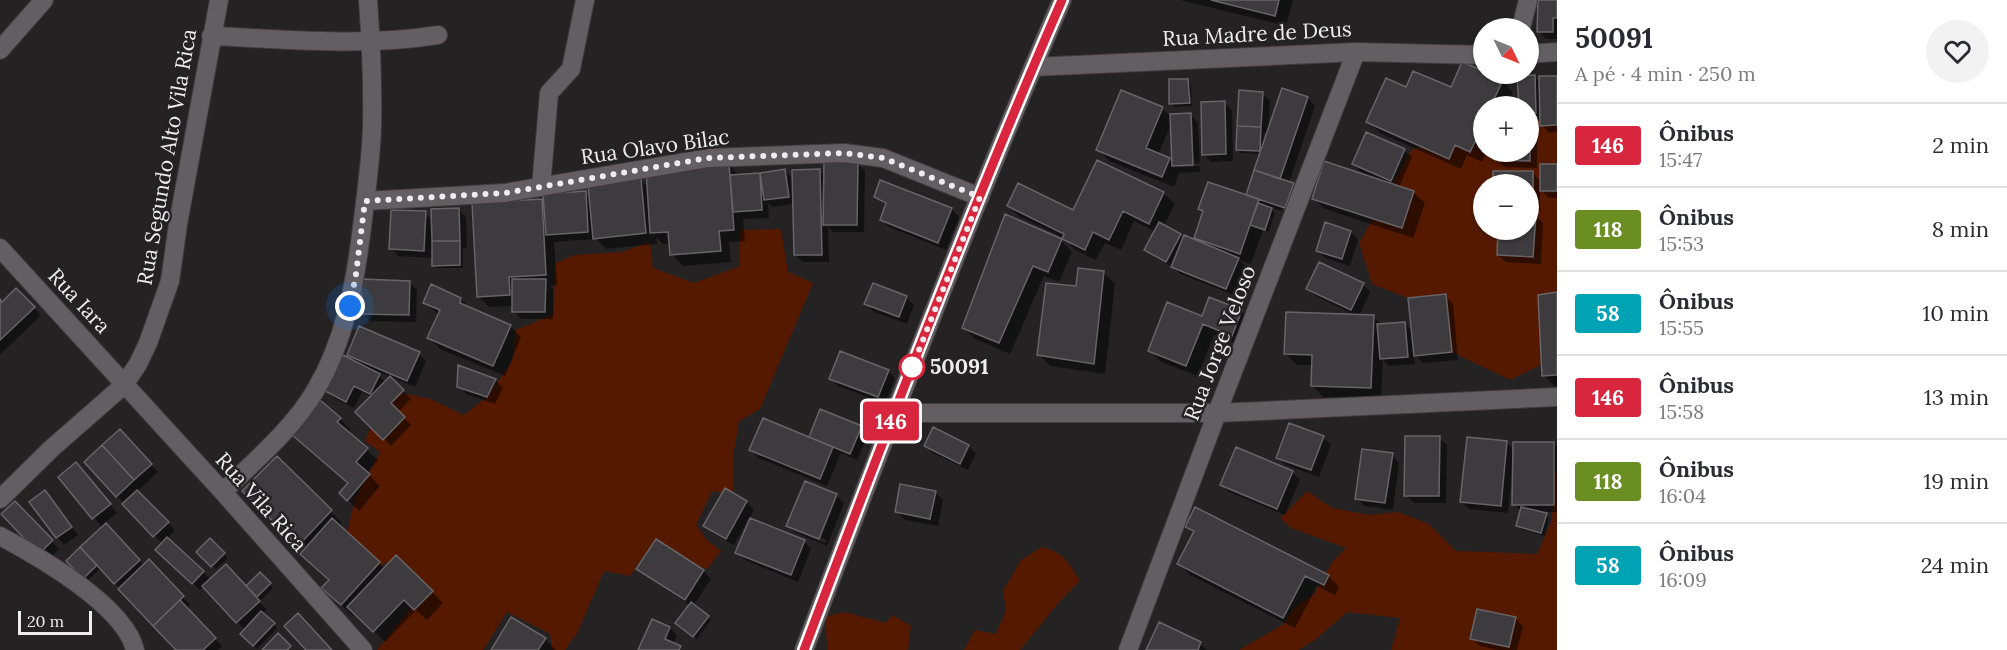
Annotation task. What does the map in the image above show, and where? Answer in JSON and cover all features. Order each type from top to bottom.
[{"type":"street","points":[[0,50],[44,0]]},
{"type":"street","name":"Rua Segundo Alto Vila Rica","points":[[0,499],[52,448],[124,385],[148,343],[170,282],[178,224],[219,0]]},
{"type":"street","points":[[223,492],[288,426],[314,393],[325,372],[350,306],[356,274],[372,128],[368,0]]},
{"type":"street","points":[[541,187],[549,93],[571,69],[585,0]]},
{"type":"street","points":[[804,650],[894,413],[1062,0]]},
{"type":"street","points":[[1524,18],[1528,0]]},
{"type":"street","points":[[211,36],[371,41],[414,39],[438,35]]},
{"type":"street","name":"Rua Madre de Deus","points":[[1033,67],[1356,52],[1473,55]]},
{"type":"street","name":"Rua Jorge Veloso","points":[[1128,650],[1356,52]]},
{"type":"street","points":[[1539,53],[1557,52]]},
{"type":"street","name":"Rua Olavo Bilac","points":[[365,201],[505,193],[708,158],[844,153],[883,158],[980,197]]},
{"type":"street","name":"Rua Iara","points":[[0,248],[124,385]]},
{"type":"street","name":"Rua Vila Rica","points":[[124,385],[223,492],[363,650]]},
{"type":"street","points":[[894,413],[1217,413],[1557,397]]},
{"type":"street","points":[[0,536],[32,552],[76,582],[126,629],[135,650]]},
{"type":"shaded area","points":[[1557,116],[1557,357],[1510,380],[1452,352],[1446,295],[1408,298],[1372,284],[1359,243],[1412,149],[1473,134],[1473,162],[1539,162],[1539,120]]},
{"type":"shaded area","points":[[781,229],[788,272],[813,283],[760,409],[739,421],[733,457],[733,494],[712,491],[696,525],[707,540],[721,551],[707,569],[649,548],[630,576],[604,571],[577,633],[565,650],[552,650],[550,634],[507,612],[483,650],[377,650],[425,590],[395,559],[372,569],[347,533],[355,499],[380,452],[365,441],[385,389],[430,399],[464,415],[487,397],[512,361],[516,330],[554,314],[555,263],[575,255],[622,252],[650,242],[653,268],[694,283],[740,266],[740,230]]},
{"type":"shaded area","points":[[1557,470],[1557,650],[1391,650],[1400,618],[1347,612],[1315,640],[1298,650],[1239,650],[1284,624],[1293,609],[1314,594],[1332,562],[1346,548],[1291,528],[1280,518],[1307,491],[1332,508],[1369,515],[1398,512],[1429,524],[1456,551],[1537,554],[1552,520],[1554,471]]},
{"type":"shaded area","points":[[1042,547],[1061,556],[1069,563],[1080,581],[1060,601],[1020,650],[964,650],[975,630],[996,634],[1006,610],[1003,591],[1021,560]]},
{"type":"shaded area","points":[[845,612],[885,623],[893,615],[911,626],[908,650],[828,650],[824,617]]},
{"type":"building","points":[[1211,0],[1279,0],[1275,16]]},
{"type":"building","points":[[1538,0],[1557,0],[1557,18],[1553,18],[1553,32],[1539,32]]},
{"type":"building","points":[[1462,62],[1473,66],[1473,84],[1501,84],[1496,96],[1473,96],[1473,146],[1470,152],[1455,145],[1449,159],[1366,122],[1386,78],[1406,87],[1413,71],[1451,87]]},
{"type":"building","points":[[1539,76],[1557,76],[1557,125],[1540,126]]},
{"type":"building","points":[[1169,79],[1188,79],[1190,103],[1169,104]]},
{"type":"building","points":[[1518,84],[1535,84],[1536,96],[1518,96]]},
{"type":"building","points":[[1282,88],[1308,97],[1280,179],[1254,170]]},
{"type":"building","points":[[1121,90],[1163,107],[1146,148],[1170,158],[1162,177],[1096,150]]},
{"type":"building","points":[[1239,90],[1263,92],[1261,127],[1237,126]]},
{"type":"building","points":[[1225,101],[1226,154],[1202,155],[1201,102]]},
{"type":"building","points":[[1191,113],[1193,165],[1172,166],[1170,114]]},
{"type":"building","points":[[1237,126],[1261,127],[1260,151],[1236,150]]},
{"type":"building","points":[[1366,132],[1405,149],[1391,181],[1352,164]]},
{"type":"building","points":[[1097,160],[1164,192],[1149,224],[1123,211],[1109,240],[1093,232],[1085,250],[1062,239],[1064,234],[1007,206],[1018,183],[1073,210]]},
{"type":"building","points":[[824,161],[858,162],[857,225],[823,225]]},
{"type":"building","points":[[1324,161],[1414,191],[1402,228],[1312,199]]},
{"type":"building","points":[[729,164],[734,230],[719,231],[721,251],[670,255],[668,232],[650,233],[646,170]]},
{"type":"building","points":[[1540,164],[1557,164],[1557,191],[1540,191]]},
{"type":"building","points":[[785,169],[789,197],[764,200],[760,173]]},
{"type":"building","points":[[820,169],[822,255],[794,255],[792,170]]},
{"type":"building","points":[[1254,170],[1294,183],[1285,208],[1246,195]]},
{"type":"building","points":[[1493,171],[1533,171],[1533,174],[1493,174]]},
{"type":"building","points":[[760,173],[762,210],[733,212],[730,175]]},
{"type":"building","points":[[641,179],[646,233],[593,239],[588,185]]},
{"type":"building","points":[[880,180],[952,208],[938,243],[880,220],[886,203],[874,197]]},
{"type":"building","points":[[1208,182],[1259,199],[1240,254],[1194,238],[1203,211],[1198,209]]},
{"type":"building","points":[[586,191],[588,232],[546,235],[543,194]]},
{"type":"building","points":[[542,199],[546,275],[509,277],[510,295],[477,297],[472,203]]},
{"type":"building","points":[[1258,203],[1272,208],[1265,230],[1250,225]]},
{"type":"building","points":[[459,208],[460,241],[432,241],[431,209]]},
{"type":"building","points":[[391,210],[426,211],[424,251],[389,249]]},
{"type":"building","points":[[1005,214],[1062,239],[1048,272],[1033,266],[999,343],[962,328]]},
{"type":"building","points":[[1159,222],[1181,234],[1166,262],[1144,250]]},
{"type":"building","points":[[1325,222],[1351,231],[1342,259],[1316,251]]},
{"type":"building","points":[[1184,235],[1239,258],[1226,289],[1171,267]]},
{"type":"building","points":[[1498,240],[1534,240],[1533,257],[1497,255]]},
{"type":"building","points":[[432,241],[460,241],[460,265],[432,266]]},
{"type":"building","points":[[1319,262],[1364,283],[1351,310],[1306,289]]},
{"type":"building","points":[[1078,268],[1104,271],[1094,364],[1037,355],[1046,283],[1076,286]]},
{"type":"building","points":[[362,279],[410,281],[409,315],[361,314]]},
{"type":"building","points":[[512,279],[546,279],[545,312],[512,312]]},
{"type":"building","points":[[873,283],[907,296],[899,317],[864,304]]},
{"type":"building","points":[[431,284],[461,298],[460,303],[511,325],[493,366],[427,338],[440,310],[423,303]]},
{"type":"building","points":[[16,288],[35,307],[0,340],[0,299],[2,302]]},
{"type":"building","points":[[1557,292],[1557,375],[1542,376],[1538,295]]},
{"type":"building","points":[[1446,294],[1452,352],[1414,356],[1408,298]]},
{"type":"building","points":[[1209,297],[1242,310],[1232,336],[1203,324],[1186,366],[1148,351],[1167,302],[1202,316]]},
{"type":"building","points":[[1286,312],[1374,315],[1371,388],[1311,386],[1312,355],[1284,354]]},
{"type":"building","points":[[1405,322],[1408,357],[1380,359],[1377,324]]},
{"type":"building","points":[[359,326],[420,352],[407,381],[347,355]]},
{"type":"building","points":[[840,351],[889,370],[878,397],[829,379]]},
{"type":"building","points":[[343,355],[380,374],[370,394],[354,386],[346,402],[325,391]]},
{"type":"building","points":[[458,365],[496,379],[487,397],[457,387]]},
{"type":"building","points":[[390,376],[404,390],[391,403],[405,417],[383,440],[355,412]]},
{"type":"building","points":[[320,400],[341,418],[337,422],[368,448],[356,462],[370,474],[347,501],[339,493],[348,483],[291,434]]},
{"type":"building","points":[[820,409],[862,426],[850,454],[809,437]]},
{"type":"building","points":[[763,418],[833,447],[820,479],[749,450]]},
{"type":"building","points":[[1289,423],[1324,436],[1311,470],[1276,458]]},
{"type":"building","points":[[933,427],[969,445],[960,464],[924,446]]},
{"type":"building","points":[[120,429],[152,464],[134,480],[102,445]]},
{"type":"building","points":[[1405,436],[1440,436],[1439,496],[1404,496]]},
{"type":"building","points":[[1467,437],[1507,441],[1501,506],[1460,502]]},
{"type":"building","points":[[1513,442],[1554,442],[1554,505],[1512,505]]},
{"type":"building","points":[[102,445],[134,480],[116,497],[84,462]]},
{"type":"building","points":[[1236,447],[1293,471],[1277,509],[1220,485]]},
{"type":"building","points":[[1362,449],[1393,453],[1385,503],[1355,499]]},
{"type":"building","points":[[277,456],[332,510],[298,546],[242,491]]},
{"type":"building","points":[[76,462],[111,504],[92,519],[58,477]]},
{"type":"building","points":[[805,481],[837,494],[819,539],[786,526]]},
{"type":"building","points":[[900,484],[936,491],[930,519],[895,512]]},
{"type":"building","points":[[725,488],[747,501],[726,539],[703,526]]},
{"type":"building","points":[[45,490],[72,527],[56,538],[29,502]]},
{"type":"building","points":[[137,490],[169,522],[153,537],[122,504]]},
{"type":"building","points":[[15,501],[53,540],[39,554],[1,514]]},
{"type":"building","points":[[1195,507],[1329,575],[1324,585],[1305,576],[1283,618],[1177,564],[1194,531],[1185,527]]},
{"type":"building","points":[[1521,507],[1547,513],[1541,533],[1516,526]]},
{"type":"building","points":[[332,518],[380,562],[341,605],[321,588],[329,580],[300,554]]},
{"type":"building","points":[[750,518],[805,540],[791,575],[735,553]]},
{"type":"building","points":[[106,523],[140,560],[114,584],[80,547]]},
{"type":"building","points":[[167,537],[204,571],[192,584],[155,550]]},
{"type":"building","points":[[210,538],[225,553],[211,567],[196,552]]},
{"type":"building","points":[[656,539],[704,570],[685,600],[636,569]]},
{"type":"building","points":[[80,547],[97,565],[83,579],[66,561]]},
{"type":"building","points":[[396,555],[433,591],[414,610],[404,600],[373,632],[347,607]]},
{"type":"building","points":[[149,559],[184,596],[153,626],[118,589]]},
{"type":"building","points":[[226,564],[260,601],[236,623],[202,586]]},
{"type":"building","points":[[260,572],[271,583],[257,597],[246,586]]},
{"type":"building","points":[[180,600],[216,638],[203,650],[176,650],[153,626]]},
{"type":"building","points":[[691,602],[709,616],[693,637],[675,623]]},
{"type":"building","points":[[1477,609],[1516,617],[1509,647],[1470,639]]},
{"type":"building","points":[[261,611],[275,623],[253,646],[240,634]]},
{"type":"building","points":[[298,613],[332,650],[306,650],[284,626]]},
{"type":"building","points":[[511,617],[546,638],[538,650],[491,650]]},
{"type":"building","points":[[652,619],[670,627],[665,639],[681,646],[679,650],[638,650]]},
{"type":"building","points":[[1159,622],[1201,642],[1198,650],[1146,650]]},
{"type":"building","points":[[278,633],[291,646],[287,650],[262,650]]},
{"type":"bus line","name":"146","points":[[804,650],[902,392],[1062,0]]},
{"type":"place","name":"50091","points":[[912,367]]},
{"type":"route","points":[[350,306],[365,201],[505,193],[708,158],[844,153],[866,155],[883,158],[980,197],[911,370],[912,367]]}]
